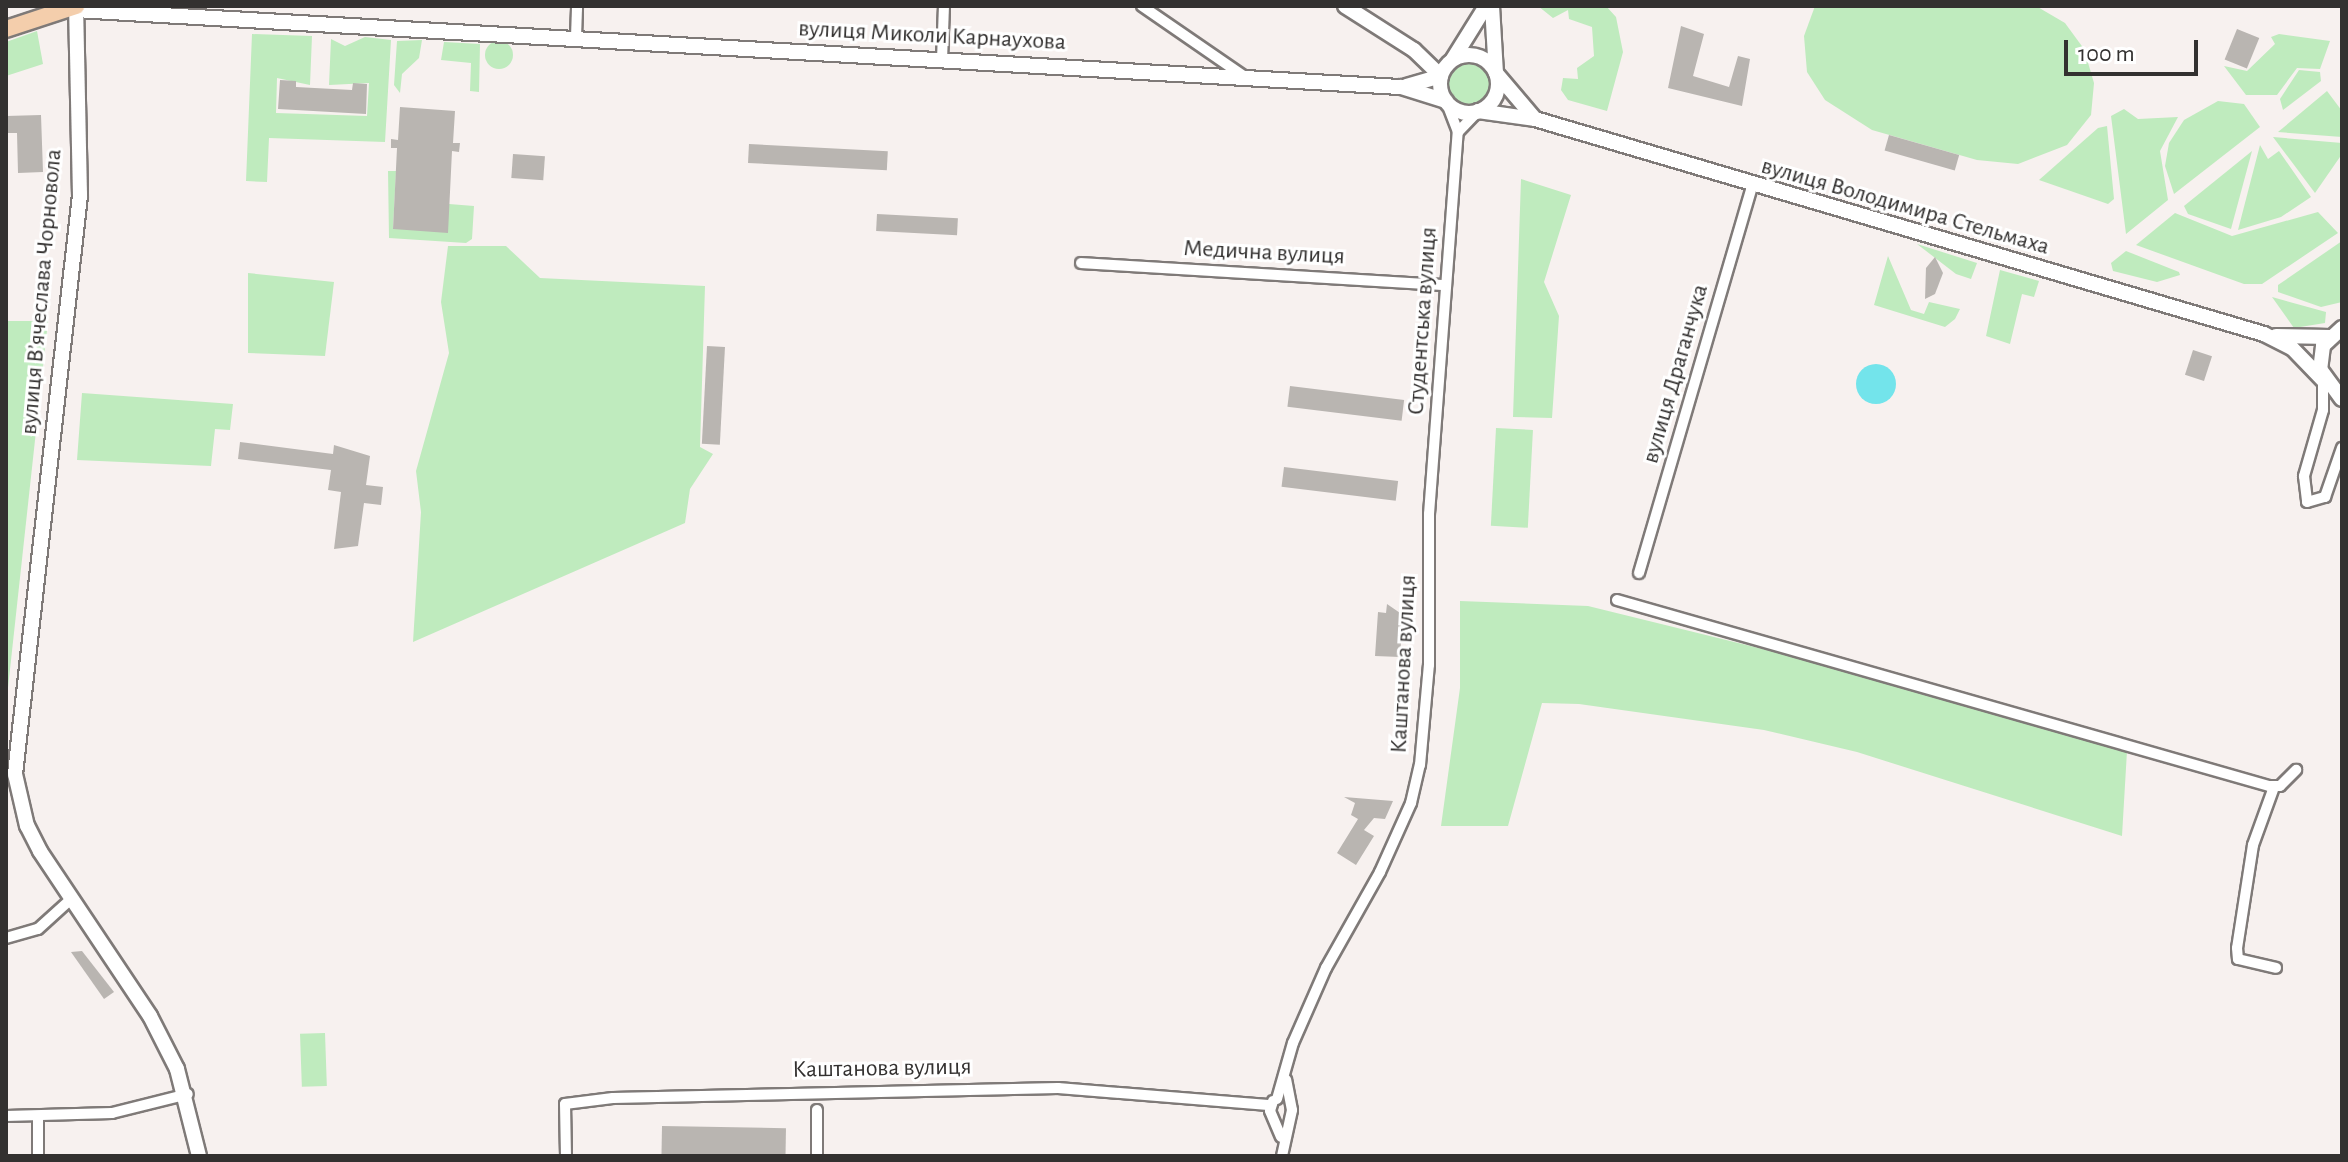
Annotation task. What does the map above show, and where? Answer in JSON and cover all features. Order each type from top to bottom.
[{"type":"main road","points":[[1345,6],[1414,50],[1441,76],[1446,101],[1464,113],[1478,111],[1497,92],[1489,6]]},
{"type":"main road","points":[[1441,76],[1489,6]]},
{"type":"main road","name":"вулиця Миколи Карнаухова","points":[[76,8],[1401,87],[1446,101]]},
{"type":"main road","points":[[6,29],[76,8]]},
{"type":"main road","name":"вулиця Вʼячеслава Чорновола","points":[[76,8],[80,195],[15,774],[27,826],[70,900],[150,1016],[188,1094],[199,1156]]},
{"type":"main road","points":[[1414,50],[1454,59],[1479,56],[1535,119]]},
{"type":"main road","name":"вулиця Миколи Карнаухова","points":[[1401,87],[1441,76]]},
{"type":"main road","name":"вулиця Володимира Стельмаха","points":[[1478,111],[1535,119],[1752,186],[2264,334],[2292,348],[2342,399]]},
{"type":"main road","points":[[2323,380],[2320,357],[2336,332]]},
{"type":"main road","name":"вулиця Володимира Стельмаха","points":[[2264,334],[2336,332]]},
{"type":"street","points":[[576,37],[577,6]]},
{"type":"street","points":[[942,60],[944,6]]},
{"type":"street","points":[[1142,6],[1245,77]]},
{"type":"street","points":[[1446,101],[1458,132],[1478,111]]},
{"type":"street","name":"Студентська вулиця","points":[[1429,514],[1458,132]]},
{"type":"street","name":"вулиця Драганчука","points":[[1639,573],[1752,186]]},
{"type":"street","name":"Медична вулиця","points":[[1081,263],[1445,285]]},
{"type":"street","points":[[2323,380],[2323,410],[2303,485],[2307,502],[2325,497],[2342,448]]},
{"type":"street","name":"Каштанова вулиця","points":[[566,1156],[565,1104],[613,1098],[1058,1088],[1278,1109],[1286,1074],[1326,968],[1411,803],[1429,665],[1429,514]]},
{"type":"street","points":[[1617,600],[2274,787]]},
{"type":"street","points":[[2276,968],[2238,959],[2237,948],[2253,845],[2274,787],[2296,770]]},
{"type":"street","points":[[6,938],[38,929],[70,900]]},
{"type":"street","points":[[6,1116],[38,1118],[112,1113],[188,1094]]},
{"type":"street","points":[[1278,1109],[1282,1156]]},
{"type":"street","points":[[817,1110],[817,1156]]},
{"type":"street","points":[[38,1118],[38,1156]]},
{"type":"green space","points":[[1538,6],[1606,6],[1616,17],[1623,52],[1607,111],[1568,100],[1561,90],[1563,78],[1578,79],[1577,68],[1594,56],[1592,27],[1569,19],[1568,10],[1553,18]]},
{"type":"green space","points":[[1815,6],[2036,6],[2065,23],[2084,49],[2094,83],[2091,115],[2067,145],[2018,164],[1977,160],[1872,130],[1825,100],[1807,72],[1804,36]]},
{"type":"green space","points":[[37,31],[43,64],[6,76],[6,42]]},
{"type":"green space","points":[[252,34],[312,36],[310,85],[277,78],[276,113],[367,116],[369,83],[329,85],[331,39],[345,46],[365,37],[391,40],[385,142],[269,138],[267,182],[246,181]]},
{"type":"green space","points":[[2279,34],[2330,41],[2320,69],[2297,68],[2277,95],[2246,95],[2224,66],[2247,71],[2275,44],[2271,37]]},
{"type":"green space","points":[[422,40],[419,58],[402,74],[400,93],[394,85],[397,41]]},
{"type":"green space","points":[[499,41],[509,45],[513,55],[509,65],[499,69],[489,65],[485,55],[489,45]]},
{"type":"green space","points":[[444,42],[480,44],[479,92],[470,91],[471,63],[441,60]]},
{"type":"green space","points":[[1469,60],[1486,67],[1493,84],[1486,101],[1469,108],[1452,101],[1445,84],[1452,67]]},
{"type":"green space","points":[[2299,70],[2320,72],[2321,81],[2283,110],[2280,99]]},
{"type":"green space","points":[[2327,91],[2342,111],[2342,137],[2278,132]]},
{"type":"green space","points":[[2218,101],[2244,104],[2260,127],[2174,194],[2165,166],[2169,143],[2184,120]]},
{"type":"green space","points":[[2124,109],[2138,119],[2178,117],[2160,151],[2168,200],[2126,234],[2111,116]]},
{"type":"green space","points":[[2107,126],[2114,199],[2108,204],[2039,180],[2098,128]]},
{"type":"green space","points":[[2273,137],[2342,143],[2342,154],[2315,193]]},
{"type":"green space","points":[[2260,145],[2268,159],[2279,151],[2311,197],[2281,217],[2238,230]]},
{"type":"green space","points":[[2252,151],[2231,229],[2188,214],[2184,206]]},
{"type":"green space","points":[[388,171],[396,171],[393,229],[449,204],[474,206],[472,239],[466,243],[389,238]]},
{"type":"green space","points":[[1521,179],[1571,195],[1544,282],[1559,316],[1552,418],[1513,417]]},
{"type":"green space","points":[[2318,212],[2338,233],[2262,284],[2244,284],[2136,245],[2175,213],[2232,236]]},
{"type":"green space","points":[[2342,241],[2342,302],[2321,307],[2278,292],[2278,285]]},
{"type":"green space","points":[[1917,244],[1977,263],[1971,279],[1956,274]]},
{"type":"green space","points":[[448,246],[506,246],[540,278],[705,286],[700,447],[713,454],[690,489],[685,523],[413,642],[421,512],[416,471],[449,353],[441,302]]},
{"type":"green space","points":[[2126,251],[2180,275],[2157,282],[2113,271],[2111,263]]},
{"type":"green space","points":[[1888,256],[1911,310],[1924,314],[1929,302],[1960,309],[1955,319],[1945,327],[1874,305]]},
{"type":"green space","points":[[2000,270],[2039,281],[2034,297],[2022,294],[2010,344],[1986,336]]},
{"type":"green space","points":[[248,273],[334,282],[325,356],[248,353]]},
{"type":"green space","points":[[2272,297],[2326,312],[2325,323],[2294,328]]},
{"type":"green space","points":[[6,321],[48,321],[6,706]]},
{"type":"green space","points":[[82,393],[233,404],[230,430],[215,429],[211,466],[77,460]]},
{"type":"green space","points":[[1496,428],[1533,430],[1528,528],[1491,526]]},
{"type":"green space","points":[[1460,601],[1588,606],[1925,689],[2127,751],[2122,836],[1857,752],[1764,730],[1579,704],[1542,703],[1508,826],[1441,826],[1460,688]]},
{"type":"green space","points":[[325,1033],[327,1086],[302,1087],[300,1034]]},
{"type":"water","points":[[1876,364],[1890,370],[1896,384],[1890,398],[1876,404],[1862,398],[1856,384],[1862,370]]},
{"type":"building","points":[[1681,26],[1704,34],[1693,76],[1729,87],[1738,56],[1750,59],[1742,106],[1668,88]]},
{"type":"building","points":[[2237,29],[2259,38],[2247,69],[2225,60]]},
{"type":"building","points":[[280,80],[296,81],[296,87],[352,90],[353,83],[367,84],[366,114],[278,109]]},
{"type":"building","points":[[400,107],[455,111],[453,143],[460,143],[459,152],[452,151],[448,233],[393,229],[397,148],[391,148],[391,139],[398,140]]},
{"type":"building","points":[[41,115],[43,172],[18,173],[17,133],[6,133],[6,116]]},
{"type":"building","points":[[1889,135],[1959,155],[1955,171],[1885,150]]},
{"type":"building","points":[[749,144],[888,151],[887,170],[748,163]]},
{"type":"building","points":[[513,154],[545,156],[543,180],[511,178]]},
{"type":"building","points":[[877,214],[958,218],[957,235],[876,231]]},
{"type":"building","points":[[1935,257],[1943,273],[1935,294],[1925,299],[1926,268]]},
{"type":"building","points":[[707,346],[725,347],[720,445],[702,444]]},
{"type":"building","points":[[2193,350],[2212,356],[2204,381],[2185,375]]},
{"type":"building","points":[[1290,386],[1404,400],[1402,421],[1287,407]]},
{"type":"building","points":[[240,442],[333,454],[334,445],[370,456],[366,485],[383,487],[381,505],[364,503],[358,546],[334,549],[341,492],[328,490],[331,470],[238,459]]},
{"type":"building","points":[[1284,467],[1398,481],[1396,501],[1282,487]]},
{"type":"building","points":[[1387,604],[1403,615],[1400,657],[1375,656],[1378,612],[1386,613]]},
{"type":"building","points":[[1344,797],[1393,801],[1385,819],[1374,818],[1364,830],[1374,836],[1356,865],[1337,853],[1358,819],[1351,815],[1355,803]]},
{"type":"building","points":[[82,951],[114,992],[104,999],[71,952]]},
{"type":"building","points":[[662,1126],[786,1128],[785,1156],[661,1156]]}]
